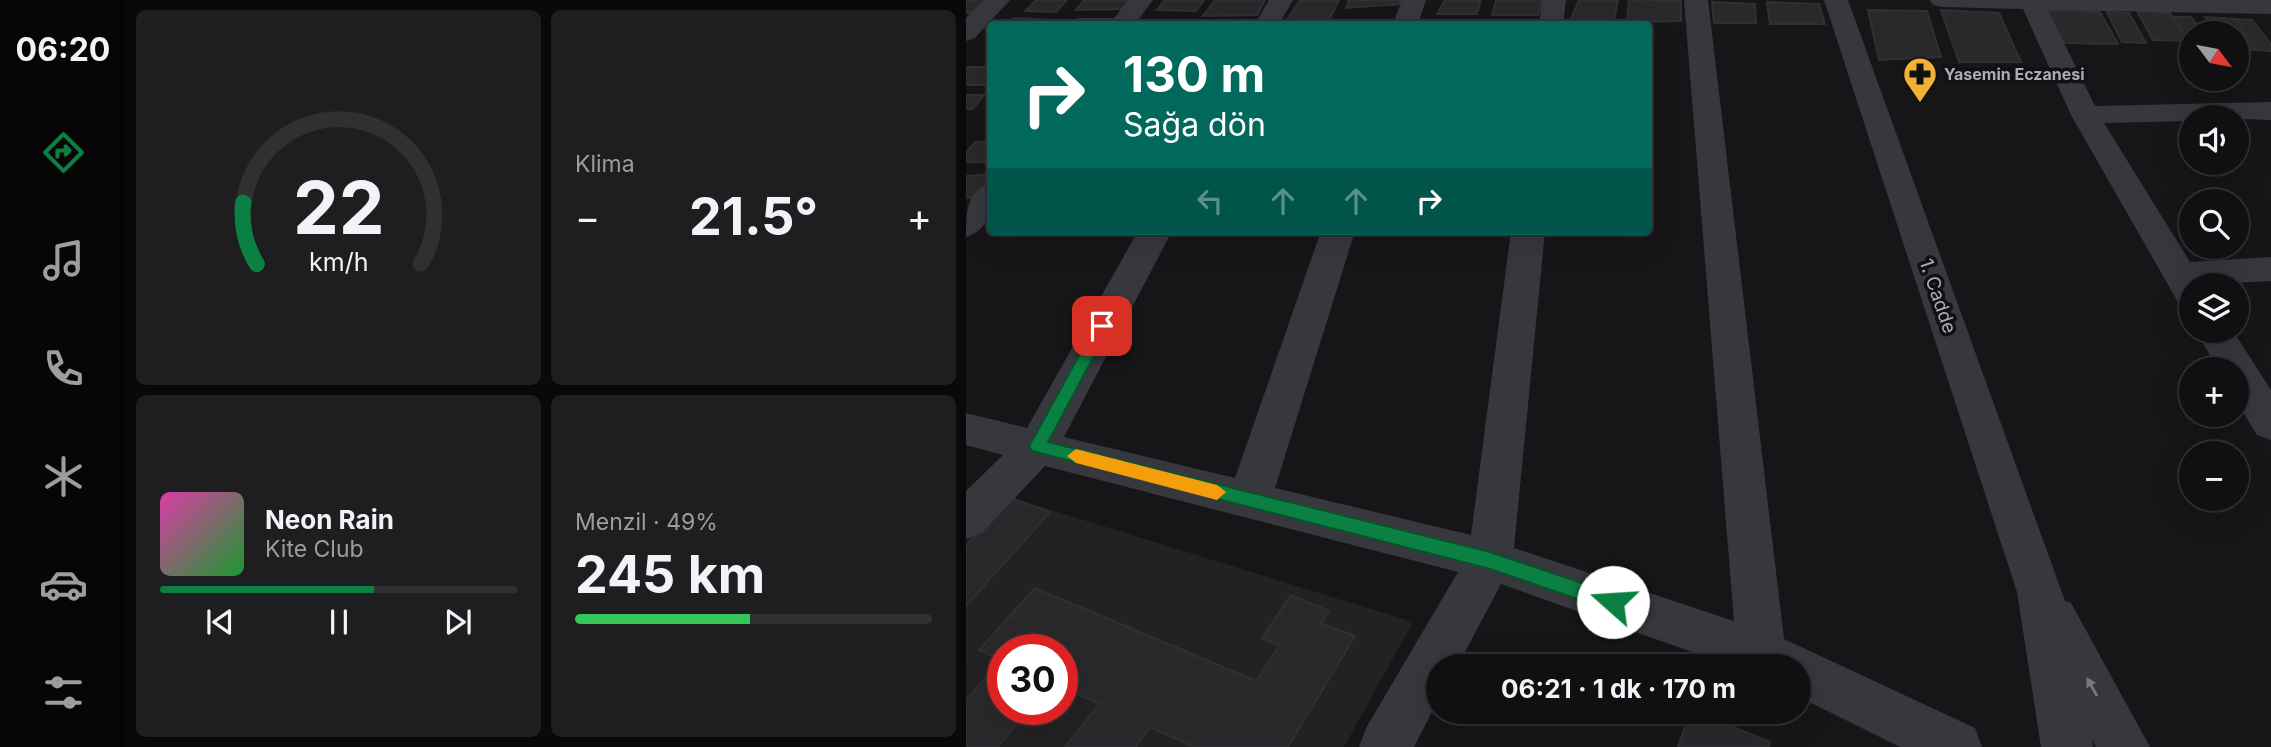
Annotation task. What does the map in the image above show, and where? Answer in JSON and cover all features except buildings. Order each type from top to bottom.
[{"type":"street","points":[[966,33],[998,0]]},
{"type":"street","points":[[1124,21],[1141,0]]},
{"type":"street","points":[[1269,21],[1280,0]]},
{"type":"street","points":[[1407,21],[1415,0]]},
{"type":"street","points":[[1551,21],[1554,0]]},
{"type":"street","points":[[1696,0],[1782,654]]},
{"type":"street","name":"1. Cadde","points":[[1836,0],[2040,592],[2067,747]]},
{"type":"street","points":[[1942,0],[2166,2],[2271,7]]},
{"type":"street","points":[[2032,1],[2085,115],[2179,274]]},
{"type":"street","points":[[2085,115],[2271,111]]},
{"type":"street","points":[[966,226],[987,198]]},
{"type":"street","points":[[966,520],[1038,446],[1153,235]]},
{"type":"street","points":[[1249,501],[1337,235]]},
{"type":"street","points":[[1385,747],[1490,560],[1528,235]]},
{"type":"street","points":[[2248,273],[2271,269]]},
{"type":"street","points":[[2221,343],[2271,424]]},
{"type":"street","points":[[966,429],[1490,560],[1755,654]]},
{"type":"street","name":"1. Cadde","points":[[2040,592],[2124,747]]},
{"type":"street","points":[[1811,677],[1956,747]]},
{"type":"shaded area","points":[[1006,496],[1413,622],[1344,747],[966,747],[966,541]]},
{"type":"slow traffic","points":[[1076,456],[1217,492]]},
{"type":"place","name":"Yasemin Eczanesi","points":[[1920,104]]},
{"type":"route","points":[[1102,326],[1038,446],[1490,560],[1613,602]]}]
